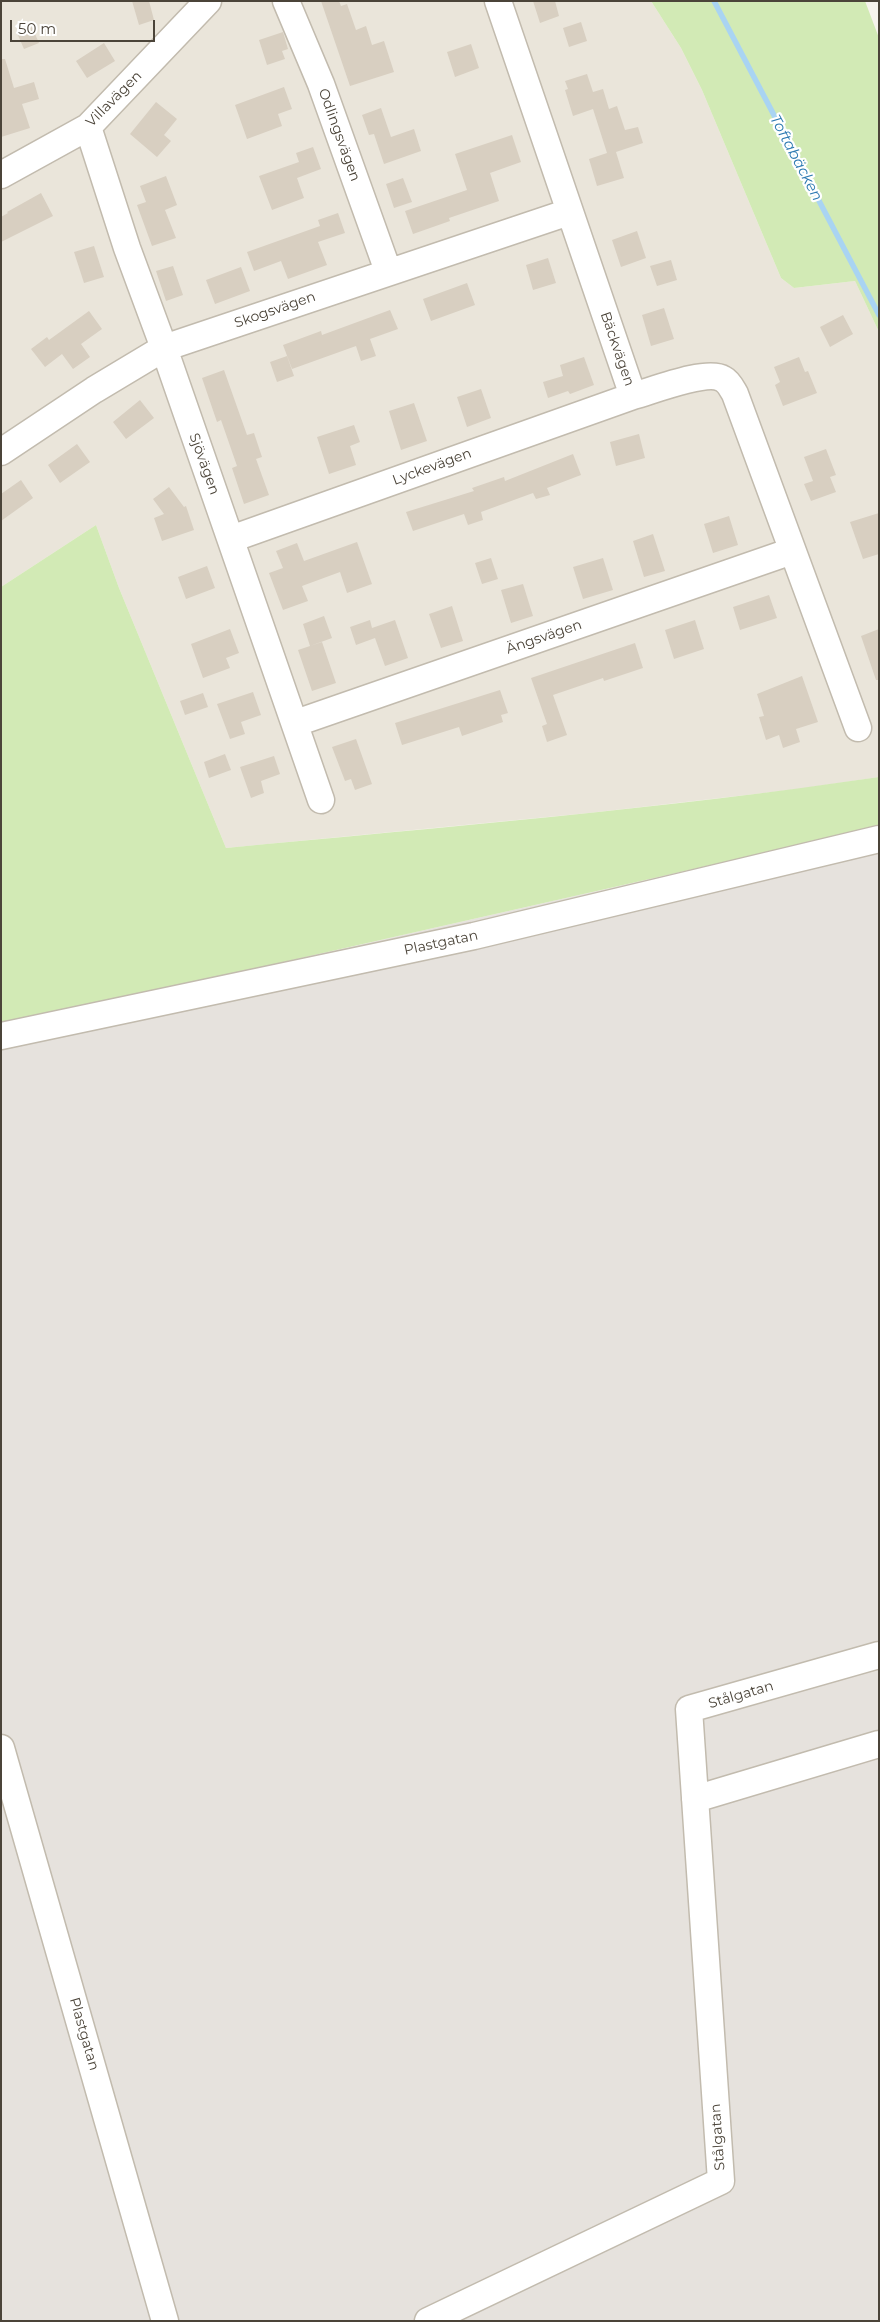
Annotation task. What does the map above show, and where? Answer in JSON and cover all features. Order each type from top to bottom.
[{"type":"street","name":"Villavägen","points":[[1,175],[88,127],[208,1]]},
{"type":"street","name":"Odlingsvägen","points":[[286,1],[321,84],[388,271]]},
{"type":"street","name":"Bäckvägen","points":[[498,1],[633,396],[707,376],[722,378],[729,384],[735,394],[858,728]]},
{"type":"street","name":"Sjövägen","points":[[88,127],[127,248],[296,723],[321,800]]},
{"type":"street","name":"Skogsvägen","points":[[1,452],[94,390],[164,348],[388,271],[569,212]]},
{"type":"street","name":"Lyckevägen","points":[[231,539],[633,396]]},
{"type":"street","name":"Ängsvägen","points":[[296,723],[792,551]]},
{"type":"street","name":"Plastgatan","points":[[1,1036],[474,936],[879,839]]},
{"type":"street","name":"Stålgatan","points":[[428,2321],[721,2181],[689,1709],[879,1655]]},
{"type":"street","points":[[696,1799],[879,1744]]},
{"type":"street","name":"Plastgatan","points":[[1,1748],[165,2321]]},
{"type":"shaded area","points":[[1,1],[651,1],[681,48],[702,90],[781,278],[794,288],[855,281],[879,332],[879,777],[799,789],[589,813],[226,848],[119,588],[96,525],[1,587]]},
{"type":"shaded area","points":[[879,827],[879,2321],[1,2321],[1,1026]]},
{"type":"green space","points":[[651,1],[865,1],[879,38],[879,332],[855,281],[794,288],[781,278],[702,90],[681,48]]},
{"type":"green space","points":[[96,525],[119,588],[226,848],[635,808],[879,777],[879,827],[1,1026],[1,587]]},
{"type":"building","points":[[132,1],[149,1],[154,20],[139,25]]},
{"type":"building","points":[[321,1],[339,1],[341,6],[347,4],[356,30],[366,26],[372,45],[384,41],[394,72],[350,86]]},
{"type":"building","points":[[533,1],[555,1],[559,16],[540,23]]},
{"type":"building","points":[[581,22],[587,41],[569,47],[563,28]]},
{"type":"building","points":[[32,27],[39,43],[24,49],[17,33]]},
{"type":"building","points":[[283,32],[288,49],[282,51],[285,59],[267,65],[259,40]]},
{"type":"building","points":[[104,43],[115,61],[87,78],[76,61]]},
{"type":"building","points":[[471,44],[479,68],[455,77],[447,52]]},
{"type":"building","points":[[1,59],[5,59],[14,88],[34,82],[39,99],[22,104],[30,128],[1,137]]},
{"type":"building","points":[[587,74],[593,92],[603,89],[609,109],[617,106],[625,130],[638,127],[643,143],[616,152],[624,178],[597,186],[589,159],[607,153],[593,109],[573,116],[565,90],[568,89],[565,81]]},
{"type":"building","points":[[284,87],[292,109],[278,114],[282,126],[247,139],[235,105]]},
{"type":"building","points":[[156,102],[177,119],[164,135],[171,141],[157,157],[130,134]]},
{"type":"building","points":[[381,108],[391,137],[414,129],[421,151],[384,164],[374,134],[369,135],[362,115]]},
{"type":"building","points":[[512,135],[521,162],[490,173],[499,201],[449,218],[450,221],[413,234],[405,211],[467,190],[455,154]]},
{"type":"building","points":[[313,147],[321,169],[297,178],[304,198],[272,210],[259,176],[299,162],[296,153]]},
{"type":"building","points":[[166,176],[177,205],[165,210],[176,238],[152,246],[137,205],[146,202],[140,186]]},
{"type":"building","points":[[403,178],[412,202],[394,208],[386,184]]},
{"type":"building","points":[[41,193],[53,216],[1,242],[1,217]]},
{"type":"building","points":[[338,213],[345,233],[318,242],[327,265],[288,279],[281,261],[254,271],[247,252],[320,226],[318,220]]},
{"type":"building","points":[[637,231],[646,258],[621,267],[612,240]]},
{"type":"building","points":[[94,246],[104,277],[84,283],[74,252]]},
{"type":"building","points":[[548,258],[556,283],[533,290],[526,265]]},
{"type":"building","points":[[671,260],[677,280],[657,286],[650,266]]},
{"type":"building","points":[[173,266],[183,295],[166,301],[156,271]]},
{"type":"building","points":[[241,267],[250,291],[215,304],[206,280]]},
{"type":"building","points":[[467,283],[475,305],[431,321],[423,299]]},
{"type":"building","points":[[664,308],[674,339],[651,346],[642,315]]},
{"type":"building","points":[[390,310],[398,329],[370,339],[376,356],[361,361],[356,346],[292,369],[283,345],[321,331],[322,335]]},
{"type":"building","points":[[89,311],[102,329],[81,344],[90,357],[73,369],[62,354],[45,367],[31,349],[47,337],[49,340]]},
{"type":"building","points":[[843,315],[853,334],[830,347],[820,327]]},
{"type":"building","points":[[287,356],[294,376],[277,382],[270,362]]},
{"type":"building","points":[[584,357],[594,385],[570,394],[568,391],[548,398],[543,382],[563,376],[560,365]]},
{"type":"building","points":[[799,357],[805,372],[808,371],[817,393],[783,406],[775,385],[780,382],[774,367]]},
{"type":"building","points":[[224,370],[247,435],[254,433],[262,457],[256,459],[269,495],[244,504],[232,468],[237,466],[221,420],[217,422],[202,378]]},
{"type":"building","points":[[481,389],[491,418],[467,427],[457,397]]},
{"type":"building","points":[[140,400],[154,418],[126,439],[113,422]]},
{"type":"building","points":[[414,403],[427,441],[401,450],[389,411]]},
{"type":"building","points":[[354,425],[360,442],[350,446],[356,465],[329,474],[317,437]]},
{"type":"building","points":[[639,434],[645,458],[616,466],[610,442]]},
{"type":"building","points":[[77,444],[90,462],[60,483],[48,465]]},
{"type":"building","points":[[826,449],[836,475],[830,477],[836,492],[811,501],[804,484],[813,481],[804,457]]},
{"type":"building","points":[[573,454],[581,475],[547,488],[550,495],[536,499],[533,493],[481,512],[483,520],[468,525],[464,514],[413,531],[406,512],[474,491],[472,488],[504,477],[505,481]]},
{"type":"building","points":[[21,480],[33,498],[1,521],[1,494]]},
{"type":"building","points":[[169,487],[184,507],[186,506],[194,530],[162,541],[154,518],[164,514],[153,499]]},
{"type":"building","points":[[879,513],[879,554],[863,559],[850,522]]},
{"type":"building","points":[[729,516],[738,545],[713,553],[704,524]]},
{"type":"building","points":[[653,534],[665,571],[644,577],[633,541]]},
{"type":"building","points":[[357,542],[372,584],[347,593],[340,572],[302,586],[308,601],[283,610],[269,573],[283,568],[276,551],[297,543],[304,561]]},
{"type":"building","points":[[491,558],[498,579],[482,584],[475,563]]},
{"type":"building","points":[[603,558],[613,590],[583,599],[573,567]]},
{"type":"building","points":[[207,566],[215,588],[186,599],[178,577]]},
{"type":"building","points":[[523,584],[533,616],[511,623],[501,590]]},
{"type":"building","points":[[769,595],[777,618],[740,630],[733,607]]},
{"type":"building","points":[[452,606],[463,641],[441,648],[429,614]]},
{"type":"building","points":[[324,616],[332,638],[310,646],[303,624]]},
{"type":"building","points":[[370,620],[372,628],[395,620],[408,658],[385,666],[375,638],[356,645],[350,627]]},
{"type":"building","points":[[695,620],[704,649],[674,659],[665,630]]},
{"type":"building","points":[[230,629],[239,653],[226,658],[230,668],[203,678],[191,644]]},
{"type":"building","points":[[879,629],[879,680],[876,680],[861,636]]},
{"type":"building","points":[[322,642],[336,683],[312,691],[298,650]]},
{"type":"building","points":[[635,643],[643,668],[604,681],[603,678],[553,695],[567,735],[547,742],[542,726],[547,724],[531,678]]},
{"type":"building","points":[[802,676],[818,722],[796,729],[800,742],[783,748],[779,735],[766,740],[759,717],[764,716],[757,694]]},
{"type":"building","points":[[500,690],[508,713],[501,715],[503,722],[462,736],[459,727],[402,745],[395,723]]},
{"type":"building","points":[[253,692],[261,715],[241,722],[245,734],[230,739],[217,704]]},
{"type":"building","points":[[203,693],[208,707],[185,715],[180,701]]},
{"type":"building","points":[[356,739],[372,784],[355,790],[351,779],[345,781],[332,747]]},
{"type":"building","points":[[225,754],[231,770],[209,778],[204,762]]},
{"type":"building","points":[[274,756],[280,774],[261,781],[264,793],[251,798],[240,767]]},
{"type":"waterway","name":"Toftabäcken","points":[[714,1],[879,315]]}]
